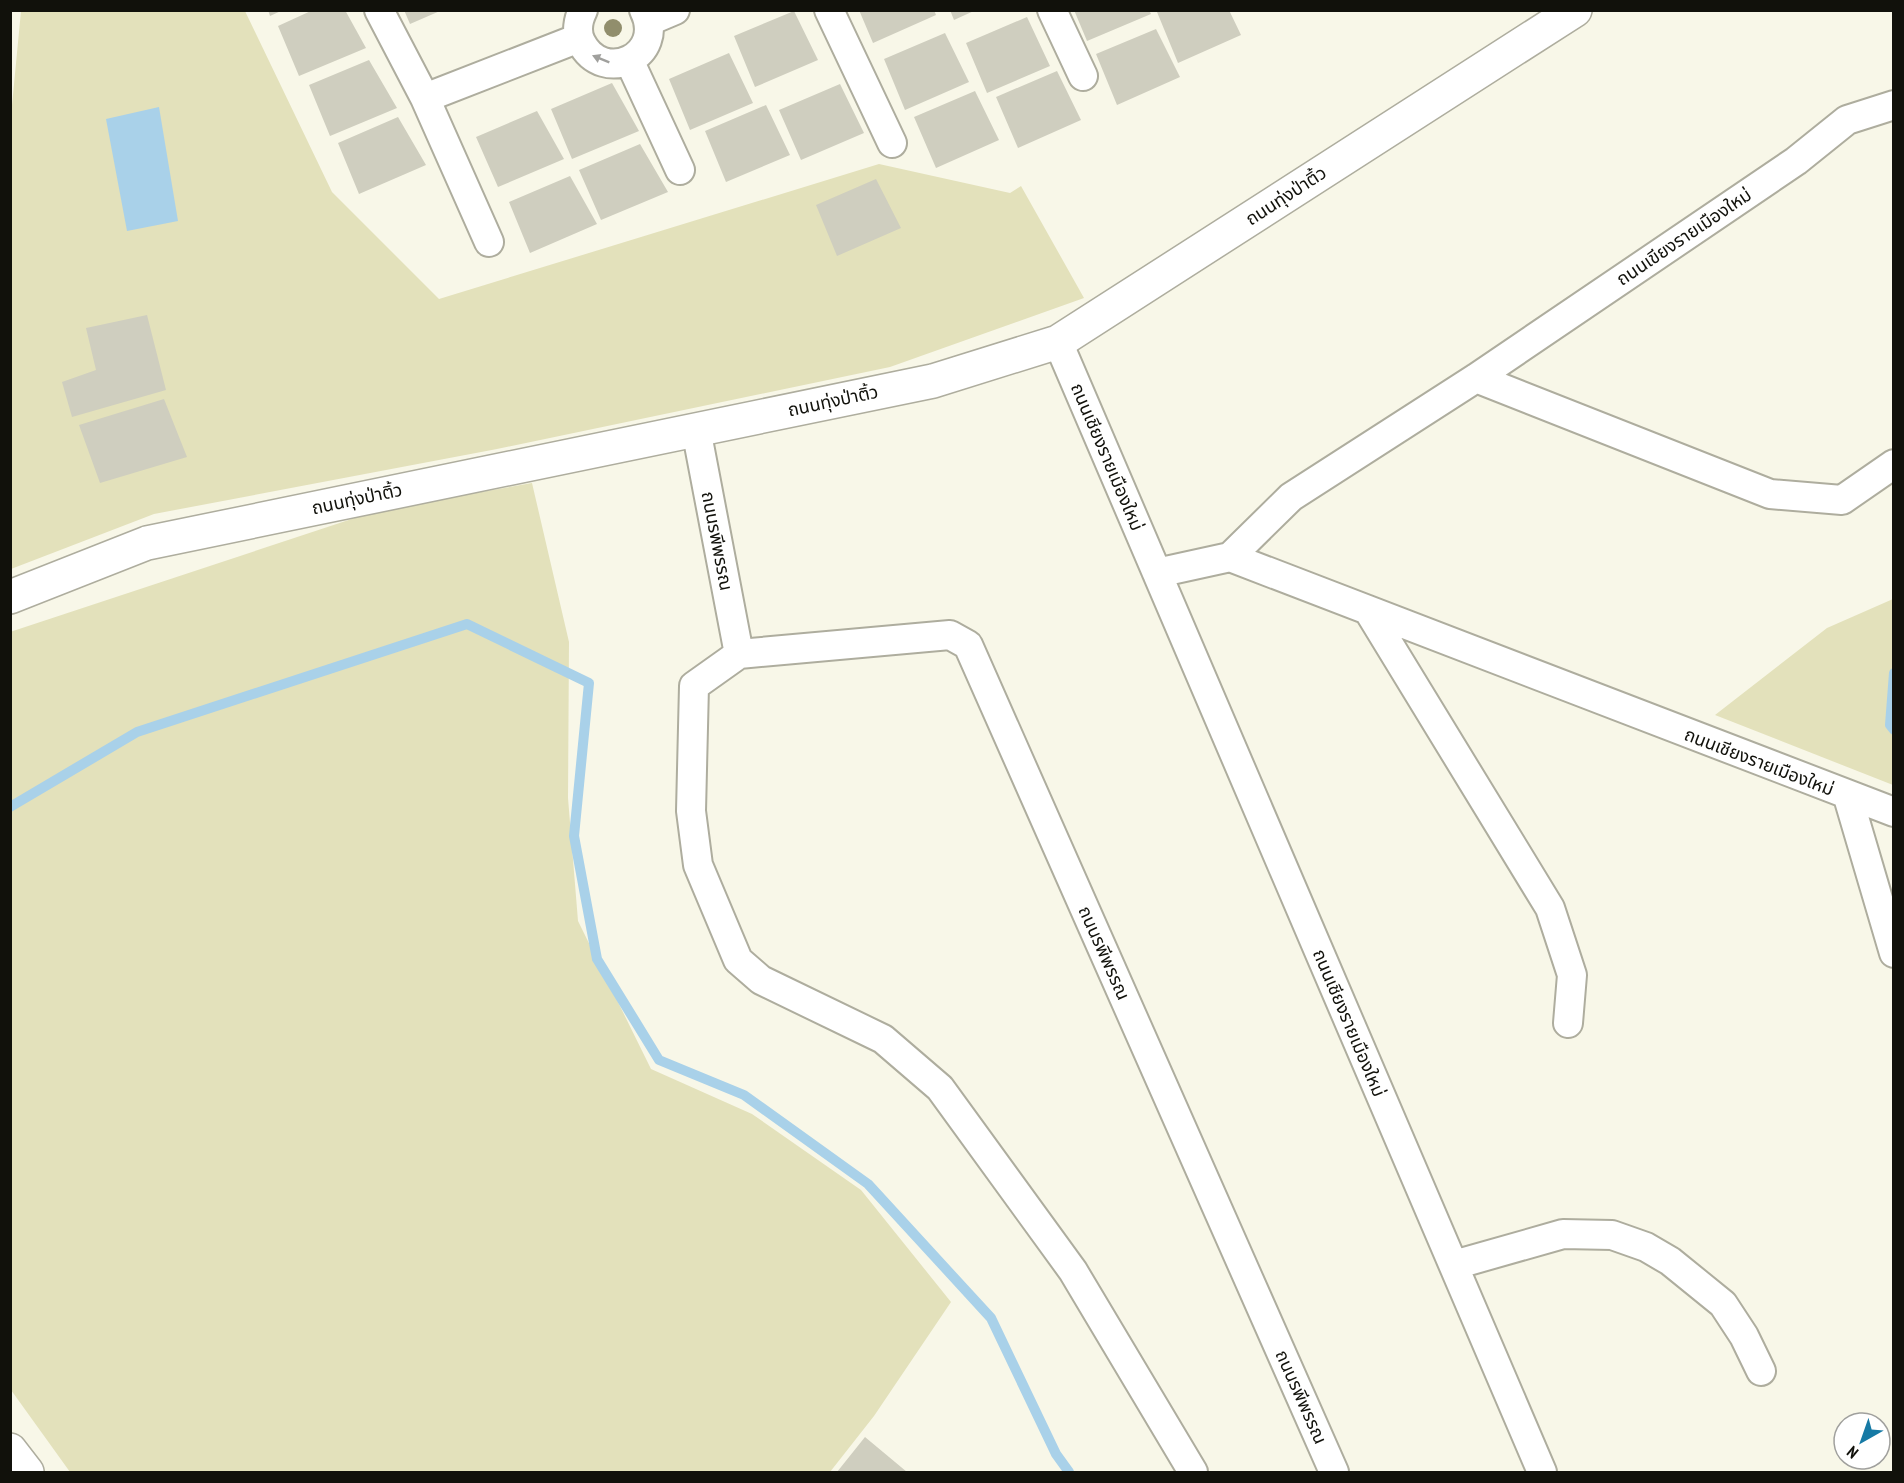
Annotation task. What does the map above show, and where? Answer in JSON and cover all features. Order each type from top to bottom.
[{"type":"street","points":[[379,10],[425,98],[489,242]]},
{"type":"street","points":[[425,98],[581,24],[593,57],[617,64],[629,60],[646,44],[646,16],[675,10]]},
{"type":"street","points":[[829,10],[892,143]]},
{"type":"street","points":[[1052,10],[1083,76]]},
{"type":"street","name":"ถนนทุ่งป่าติ้ว","points":[[10,597],[147,543],[933,381],[1058,342],[1575,10]]},
{"type":"street","points":[[629,60],[680,170]]},
{"type":"street","name":"ถนนเขียงรายเมืองใหม่","points":[[1230,557],[1291,497],[1476,378],[1797,161],[1847,120],[1893,105]]},
{"type":"street","name":"ถนนเชียงรายเมืองใหม่","points":[[1058,342],[1542,1473]]},
{"type":"street","points":[[1476,378],[1770,494],[1842,500],[1893,464]]},
{"type":"street","name":"ถนนรพีพรรณ","points":[[696,429],[739,654],[950,635],[968,645],[1334,1473]]},
{"type":"street","points":[[1157,573],[1230,557]]},
{"type":"street","name":"ถนนเชียงรายเมืองใหม่","points":[[1230,557],[1893,812]]},
{"type":"street","points":[[1368,610],[1550,908],[1572,975],[1568,1023]]},
{"type":"street","points":[[739,654],[694,686],[692,811],[699,865],[738,960],[761,980],[883,1039],[940,1088],[1073,1271],[1193,1473]]},
{"type":"street","name":"ถนนเชียงรายเมืองใหม่","points":[[1848,796],[1893,953]]},
{"type":"street","points":[[1454,1265],[1563,1234],[1612,1235],[1646,1246],[1670,1261],[1723,1304],[1744,1336],[1761,1371]]},
{"type":"street","points":[[10,1450],[27,1473]]},
{"type":"shaded area","points":[[21,11],[245,11],[332,192],[439,299],[879,164],[1010,193],[1021,186],[1084,298],[890,367],[497,449],[154,514],[11,569],[10,126]]},
{"type":"shaded area","points":[[532,483],[569,642],[568,798],[578,921],[651,1069],[752,1114],[861,1190],[951,1302],[874,1416],[830,1472],[70,1472],[11,1390],[10,632],[379,510]]},
{"type":"shaded area","points":[[1893,599],[1893,785],[1715,715],[1827,628]]},
{"type":"water","points":[[159,107],[178,221],[127,231],[106,119]]},
{"type":"building","points":[[268,10],[283,10],[270,16]]},
{"type":"building","points":[[313,10],[345,10],[366,48],[299,76],[278,26]]},
{"type":"building","points":[[404,10],[440,10],[440,11],[410,24]]},
{"type":"building","points":[[859,10],[934,10],[936,15],[873,43]]},
{"type":"building","points":[[950,10],[976,10],[954,20]]},
{"type":"building","points":[[1074,10],[1149,10],[1151,14],[1087,41]]},
{"type":"building","points":[[1160,10],[1229,10],[1241,35],[1178,63],[1157,12]]},
{"type":"building","points":[[794,11],[818,60],[755,87],[734,36]]},
{"type":"building","points":[[1027,17],[1050,66],[987,93],[966,43]]},
{"type":"building","points":[[1156,29],[1180,77],[1117,105],[1096,54]]},
{"type":"building","points":[[945,33],[969,82],[905,110],[884,59]]},
{"type":"building","points":[[729,53],[753,103],[690,130],[669,79]]},
{"type":"building","points":[[369,60],[397,108],[330,136],[309,85]]},
{"type":"building","points":[[1057,71],[1081,120],[1018,148],[996,97]]},
{"type":"building","points":[[612,83],[639,131],[572,159],[551,109]]},
{"type":"building","points":[[840,84],[864,133],[801,160],[779,110]]},
{"type":"building","points":[[975,91],[999,140],[936,168],[914,117]]},
{"type":"building","points":[[766,105],[790,155],[726,182],[705,131]]},
{"type":"building","points":[[537,111],[564,159],[498,187],[476,137]]},
{"type":"building","points":[[398,117],[426,165],[359,194],[338,143]]},
{"type":"building","points":[[640,144],[668,192],[601,220],[579,170]]},
{"type":"building","points":[[570,176],[597,224],[530,253],[509,202]]},
{"type":"building","points":[[876,179],[901,228],[837,256],[816,205]]},
{"type":"building","points":[[147,315],[166,390],[72,417],[62,382],[96,370],[86,328]]},
{"type":"building","points":[[164,399],[187,457],[100,483],[79,425]]},
{"type":"building","points":[[865,1437],[907,1472],[837,1472]]},
{"type":"waterway","points":[[10,807],[137,732],[467,624],[589,683],[574,836],[597,959],[659,1060],[744,1095],[868,1184],[991,1318],[1056,1454],[1069,1472]]},
{"type":"waterway","points":[[1894,673],[1890,725],[1894,730]]}]
